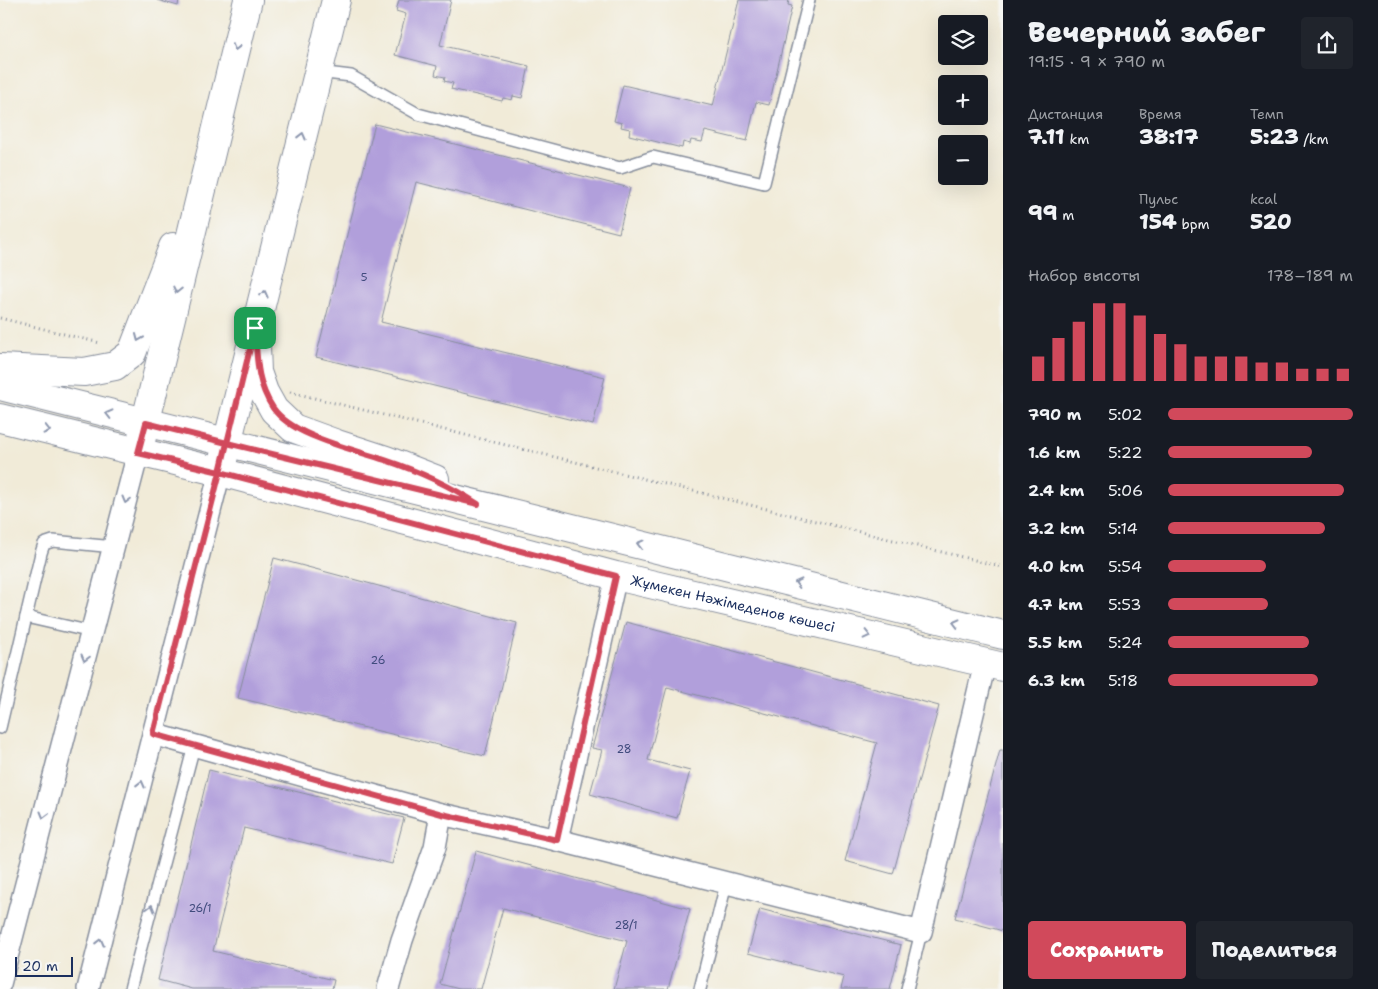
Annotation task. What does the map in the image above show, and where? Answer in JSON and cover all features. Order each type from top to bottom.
[{"type":"main road","points":[[138,453],[248,0]]},
{"type":"main road","points":[[220,472],[336,0]]},
{"type":"main road","points":[[0,368],[84,372],[115,366],[132,353],[173,248],[199,197]]},
{"type":"main road","points":[[255,328],[258,372],[264,392],[274,410],[293,428],[429,476],[454,488],[478,504]]},
{"type":"main road","points":[[0,386],[1003,634]]},
{"type":"main road","name":"Жұмекен Нәжімеденов көшесі","points":[[0,418],[220,472],[616,576],[994,665]]},
{"type":"street","points":[[0,984],[138,453]]},
{"type":"street","points":[[88,989],[220,472]]},
{"type":"street","points":[[557,840],[616,576]]},
{"type":"street","points":[[153,734],[442,814],[557,840],[920,932],[994,665]]},
{"type":"street","points":[[388,989],[402,940],[435,847],[442,814]]},
{"type":"lane","points":[[318,72],[351,76],[418,114],[620,168],[653,157],[764,183],[809,0]]},
{"type":"lane","points":[[0,728],[44,544],[53,541],[114,547]]},
{"type":"lane","points":[[26,616],[92,632]]},
{"type":"lane","points":[[130,989],[194,746]]},
{"type":"lane","points":[[700,989],[726,884]]},
{"type":"lane","points":[[908,989],[920,932]]},
{"type":"path","points":[[0,318],[100,343]]},
{"type":"path","points":[[282,390],[1003,567]]},
{"type":"building","points":[[157,0],[179,0],[178,6]]},
{"type":"building","points":[[399,0],[451,0],[440,45],[529,66],[522,98],[513,96],[512,100],[503,98],[502,101],[451,89],[453,83],[444,81],[445,77],[435,75],[437,66],[395,55],[406,14],[396,11]]},
{"type":"building","points":[[739,0],[789,0],[788,5],[792,6],[769,105],[756,102],[747,141],[705,131],[702,142],[691,140],[690,144],[683,142],[682,148],[629,135],[630,129],[621,127],[622,123],[614,121],[623,85],[713,106]]},
{"type":"building","points":[[375,124],[630,188],[619,233],[416,182],[381,322],[605,377],[593,425],[316,357]]},
{"type":"building","points":[[274,558],[517,623],[485,756],[238,698]]},
{"type":"building","points":[[626,622],[939,706],[893,874],[845,861],[877,743],[667,687],[648,760],[690,771],[677,818],[590,794],[602,750],[592,748]]},
{"type":"building","points":[[1000,750],[1003,750],[1003,931],[955,918]]},
{"type":"building","points":[[209,770],[404,818],[392,864],[244,828],[213,951],[334,980],[332,989],[192,989],[158,980]]},
{"type":"building","points":[[476,851],[690,909],[668,989],[614,989],[627,941],[503,908],[481,989],[459,989],[440,984]]},
{"type":"building","points":[[760,909],[901,945],[890,989],[841,989],[844,977],[748,953]]},
{"type":"route","points":[[255,328],[227,443],[146,423],[138,453],[220,472],[153,734],[442,814],[557,840],[616,576],[220,472],[227,443],[478,504],[454,488],[429,476],[293,428],[274,410],[264,392],[258,372],[255,328]]}]
